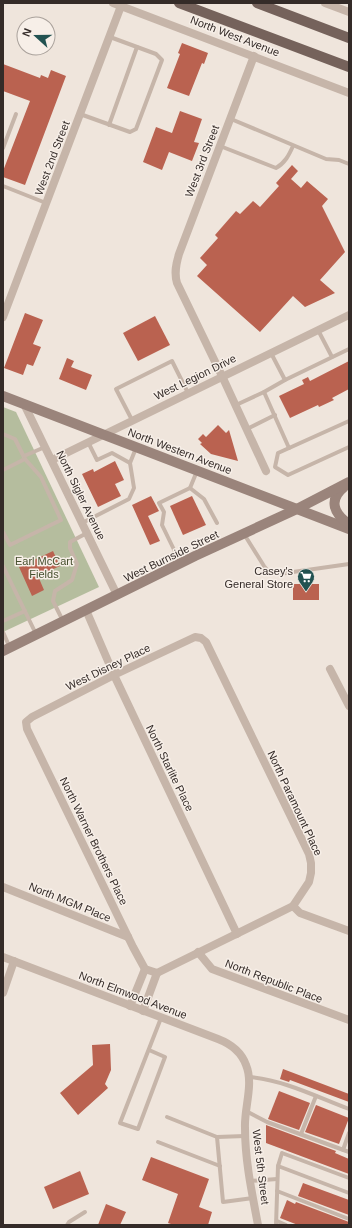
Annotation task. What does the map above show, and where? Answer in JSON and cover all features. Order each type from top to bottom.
[{"type":"main road","name":"North West Avenue","points":[[179,3],[349,67]]},
{"type":"main road","points":[[257,3],[349,38]]},
{"type":"street","name":"North West Avenue","points":[[113,3],[349,93]]},
{"type":"street","points":[[325,3],[349,12]]},
{"type":"street","name":"West 2nd Street","points":[[3,317],[121,6]]},
{"type":"street","name":"West 3rd Street","points":[[222,376],[179,287],[175,275],[176,264],[254,56]]},
{"type":"street","name":"West Legion Drive","points":[[52,460],[349,315]]},
{"type":"street","points":[[222,376],[266,471]]},
{"type":"street","name":"North Western Avenue","points":[[3,396],[349,529]]},
{"type":"street","name":"North Sigler Avenue","points":[[24,404],[118,595]]},
{"type":"street","points":[[349,482],[340,490],[334,504],[336,512],[339,516],[349,524]]},
{"type":"street","name":"West Burnside Street","points":[[7,649],[181,563],[297,509],[349,482]]},
{"type":"street","name":"North Starlite Place","points":[[86,610],[114,675],[237,934]]},
{"type":"street","name":"West Disney Place","points":[[26,722],[32,717],[114,675],[195,637],[202,638]]},
{"type":"street","name":"North Paramount Place","points":[[157,973],[293,906],[309,882],[311,873],[309,854],[206,642],[202,638]]},
{"type":"street","points":[[330,669],[349,706]]},
{"type":"street","points":[[341,690],[349,686]]},
{"type":"street","name":"North Warner Brothers Place","points":[[26,722],[27,729],[145,969]]},
{"type":"street","name":"North MGM Place","points":[[3,888],[128,937]]},
{"type":"street","points":[[293,906],[300,913],[349,931]]},
{"type":"street","name":"North Republic Place","points":[[198,952],[212,969],[349,1020]]},
{"type":"street","name":"North Elmwood Avenue","points":[[3,957],[230,1044],[240,1054],[246,1065]]},
{"type":"street","points":[[3,993],[14,961]]},
{"type":"street","points":[[130,1006],[145,969],[157,973],[144,1011]]},
{"type":"street","name":"West 5th Street","points":[[246,1065],[250,1082],[244,1128],[250,1181],[258,1225]]},
{"type":"lane","points":[[80,114],[130,132],[136,129],[139,122],[162,60],[156,54],[110,37]]},
{"type":"lane","points":[[109,125],[137,47]]},
{"type":"lane","points":[[3,148],[16,114]]},
{"type":"lane","points":[[230,119],[326,160],[339,160],[349,164]]},
{"type":"lane","points":[[220,146],[276,168],[280,166],[288,157],[293,146]]},
{"type":"lane","points":[[3,186],[46,203]]},
{"type":"lane","points":[[318,330],[332,357]]},
{"type":"lane","points":[[236,405],[349,349]]},
{"type":"lane","points":[[270,353],[286,380]]},
{"type":"lane","points":[[132,420],[116,389],[172,361],[188,393]]},
{"type":"lane","points":[[264,392],[289,448]]},
{"type":"lane","points":[[247,429],[275,416]]},
{"type":"lane","points":[[275,467],[278,453],[349,421]]},
{"type":"lane","points":[[3,434],[15,439],[24,458],[41,477],[61,520],[10,545],[3,532]]},
{"type":"lane","points":[[88,442],[97,460],[112,453],[130,463]]},
{"type":"lane","points":[[275,467],[288,475],[349,446]]},
{"type":"lane","points":[[3,470],[45,447]]},
{"type":"lane","points":[[82,523],[129,499],[134,488],[130,463],[137,447]]},
{"type":"lane","points":[[266,471],[275,467]]},
{"type":"lane","points":[[181,563],[162,525],[164,512],[159,503],[190,488],[197,470]]},
{"type":"lane","points":[[190,488],[204,499],[217,523]]},
{"type":"lane","points":[[63,621],[53,601],[55,591],[72,580],[78,564],[70,548],[70,542],[87,533]]},
{"type":"lane","points":[[244,534],[264,566],[268,571],[274,574],[349,564]]},
{"type":"lane","points":[[3,566],[37,634]]},
{"type":"lane","points":[[3,621],[25,611]]},
{"type":"lane","points":[[3,632],[7,649]]},
{"type":"lane","points":[[149,1050],[165,1057],[138,1129],[120,1123],[161,1018]]},
{"type":"lane","points":[[249,1076],[264,1078],[281,1083],[349,1109]]},
{"type":"lane","points":[[301,1134],[316,1096]]},
{"type":"lane","points":[[246,1111],[267,1122],[349,1152]]},
{"type":"lane","points":[[167,1117],[217,1137],[245,1136]]},
{"type":"lane","points":[[343,1150],[349,1133]]},
{"type":"lane","points":[[217,1137],[223,1202],[253,1198]]},
{"type":"lane","points":[[158,1142],[220,1166]]},
{"type":"lane","points":[[286,1225],[277,1223],[278,1166],[282,1153],[349,1178]]},
{"type":"lane","points":[[278,1166],[349,1193]]},
{"type":"lane","points":[[250,1181],[278,1179]]},
{"type":"lane","points":[[277,1191],[349,1219]]},
{"type":"lane","points":[[68,1225],[69,1222],[86,1212]]},
{"type":"green space","name":"Earl McCart Fields","points":[[3,407],[16,412],[99,587],[3,632]]},
{"type":"building","points":[[182,43],[208,53],[204,64],[202,63],[189,96],[167,88],[180,54],[178,53]]},
{"type":"building","points":[[3,64],[40,78],[41,75],[48,78],[51,70],[66,76],[25,185],[3,177],[3,171],[30,101],[3,91]]},
{"type":"building","points":[[180,111],[202,119],[194,142],[199,143],[192,161],[169,152],[162,170],[143,162],[156,127],[172,133]]},
{"type":"building","points":[[292,165],[298,171],[291,179],[301,188],[307,181],[328,199],[322,206],[345,252],[320,280],[335,293],[305,307],[293,296],[260,332],[197,276],[207,265],[200,258],[218,238],[215,235],[236,211],[240,214],[253,201],[260,207],[279,186],[276,183]]},
{"type":"building","points":[[25,313],[43,320],[33,344],[41,347],[33,366],[27,364],[23,375],[4,368]]},
{"type":"building","points":[[155,316],[170,345],[138,361],[123,333]]},
{"type":"building","points":[[67,358],[74,361],[71,367],[92,375],[86,390],[59,379]]},
{"type":"building","points":[[349,361],[349,389],[332,398],[334,400],[319,407],[318,405],[290,418],[279,396],[304,384],[302,380],[308,377],[310,381]]},
{"type":"building","points":[[218,425],[226,433],[229,430],[238,461],[211,454],[200,444],[202,443],[198,439],[203,434],[206,437]]},
{"type":"building","points":[[115,461],[124,480],[115,484],[121,496],[98,507],[82,474],[93,469],[94,472]]},
{"type":"building","points":[[151,496],[159,511],[148,516],[160,541],[150,545],[132,505]]},
{"type":"building","points":[[192,496],[206,525],[183,535],[170,506]]},
{"type":"building","points":[[53,551],[60,566],[38,576],[44,590],[32,596],[19,567]]},
{"type":"building","name":"Casey's General Store","points":[[293,584],[319,584],[319,600],[293,600]]},
{"type":"building","points":[[110,1044],[111,1070],[105,1084],[108,1088],[78,1115],[60,1093],[93,1065],[92,1045]]},
{"type":"building","points":[[283,1069],[349,1094],[349,1102],[290,1080],[289,1082],[280,1079]]},
{"type":"building","points":[[279,1091],[310,1103],[299,1130],[268,1119]]},
{"type":"building","points":[[316,1105],[349,1118],[339,1144],[305,1132]]},
{"type":"building","points":[[266,1125],[336,1151],[335,1153],[349,1159],[349,1174],[266,1143]]},
{"type":"building","points":[[151,1157],[209,1179],[199,1207],[212,1212],[208,1225],[174,1225],[168,1223],[178,1194],[142,1180]]},
{"type":"building","points":[[80,1171],[89,1194],[53,1209],[44,1187]]},
{"type":"building","points":[[303,1183],[349,1200],[349,1215],[298,1196]]},
{"type":"building","points":[[287,1200],[349,1222],[349,1225],[298,1225],[280,1218]]},
{"type":"building","points":[[106,1204],[126,1212],[120,1225],[98,1225]]},
{"type":"place","name":"Casey's General Store","points":[[306,592]]}]
